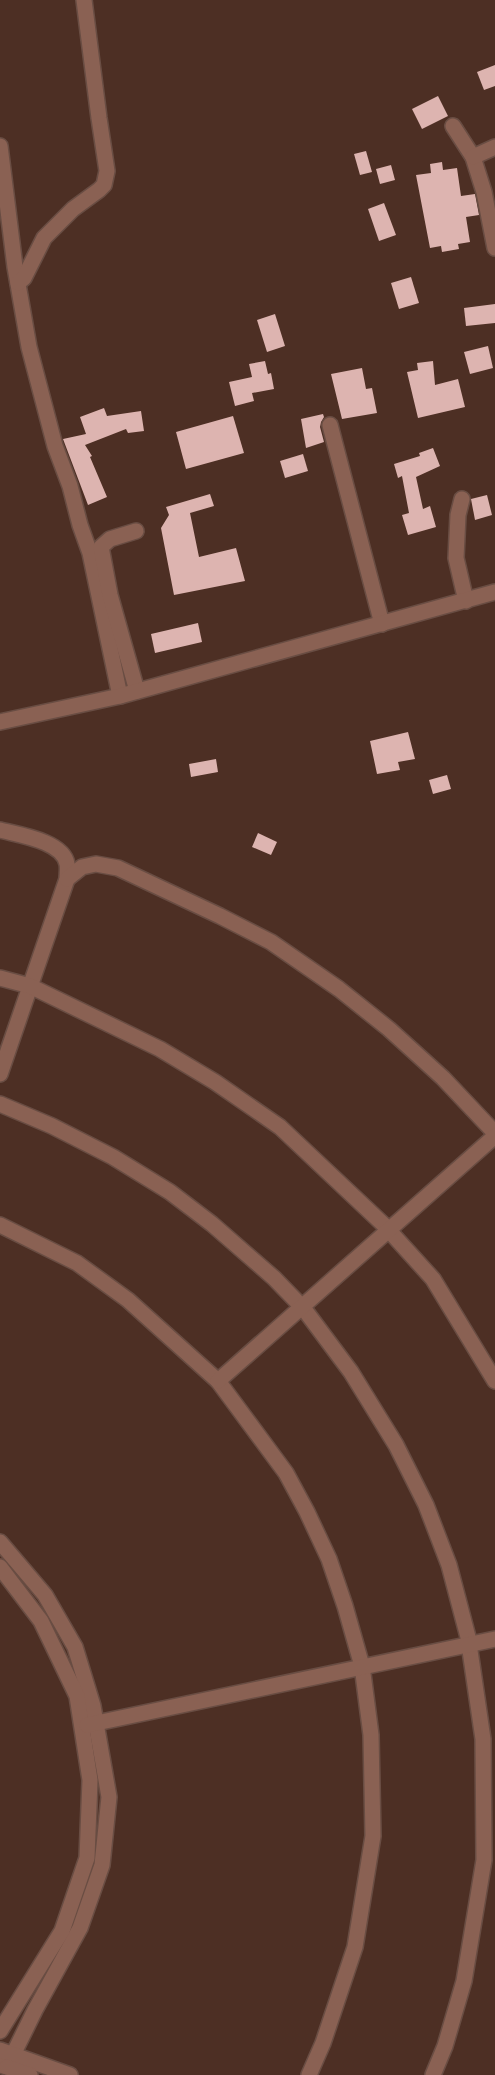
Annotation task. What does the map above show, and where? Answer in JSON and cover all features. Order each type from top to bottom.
[{"type":"street","points":[[18,283],[24,278],[44,238],[53,227],[99,190],[106,179],[107,171],[84,0]]},
{"type":"street","points":[[453,126],[473,157],[484,192],[495,248]]},
{"type":"street","points":[[0,146],[29,347],[55,446],[70,486],[90,553],[120,696]]},
{"type":"street","points":[[473,157],[495,147]]},
{"type":"street","points":[[330,425],[382,624]]},
{"type":"street","points":[[462,499],[458,515],[456,558],[466,601]]},
{"type":"street","points":[[136,531],[110,539],[101,547],[110,595],[137,691]]},
{"type":"street","points":[[0,722],[120,696],[495,592]]},
{"type":"street","points":[[0,830],[50,844],[62,853],[67,863],[67,879],[0,1074]]},
{"type":"street","points":[[67,879],[82,867],[96,864],[118,868],[271,942],[339,989],[389,1029],[443,1078],[495,1135],[218,1381]]},
{"type":"street","points":[[0,978],[30,986],[160,1049],[215,1082],[280,1127],[384,1225],[433,1279],[495,1381]]},
{"type":"street","points":[[0,1104],[52,1126],[113,1157],[170,1192],[212,1224],[274,1278],[304,1309],[351,1372],[396,1445],[426,1505],[449,1564],[468,1637],[483,1739],[484,1860],[464,1981],[445,2046],[433,2075]]},
{"type":"street","points":[[0,1225],[78,1263],[128,1300],[218,1381],[286,1473],[329,1559],[362,1666],[371,1735],[373,1836],[355,1947],[323,2043],[309,2075]]},
{"type":"street","points":[[0,1542],[45,1595],[75,1647],[89,1725],[109,1797],[102,1865],[80,1928],[5,2059]]},
{"type":"street","points":[[0,1567],[41,1622],[77,1696],[89,1725],[90,1780],[87,1858],[62,1931],[0,2031]]},
{"type":"street","points":[[89,1725],[495,1639]]},
{"type":"street","points":[[74,1895],[91,1898]]},
{"type":"street","points":[[5,2059],[30,2075]]},
{"type":"street","points":[[5,2059],[39,2065],[70,2075]]},
{"type":"building","points":[[495,65],[495,86],[484,90],[477,72]]},
{"type":"building","points":[[438,96],[448,116],[422,129],[412,109]]},
{"type":"building","points":[[366,151],[372,172],[360,175],[354,154]]},
{"type":"building","points":[[442,162],[443,170],[457,168],[461,196],[475,194],[479,215],[466,217],[470,242],[458,244],[459,249],[442,252],[441,246],[430,248],[416,175],[431,173],[430,164]]},
{"type":"building","points":[[391,165],[395,180],[380,184],[376,169]]},
{"type":"building","points":[[384,203],[396,235],[379,241],[368,209]]},
{"type":"building","points":[[411,277],[419,303],[399,309],[391,283]]},
{"type":"building","points":[[495,304],[495,323],[466,326],[464,308]]},
{"type":"building","points":[[275,314],[285,346],[267,352],[257,320]]},
{"type":"building","points":[[488,346],[493,368],[470,374],[464,352]]},
{"type":"building","points":[[265,361],[268,374],[271,373],[274,389],[252,393],[254,401],[235,406],[229,382],[252,377],[249,364]]},
{"type":"building","points":[[433,361],[435,385],[458,379],[465,407],[418,418],[407,372],[418,370],[417,363]]},
{"type":"building","points":[[362,368],[366,389],[372,388],[377,413],[342,419],[331,374]]},
{"type":"building","points":[[104,408],[107,416],[141,411],[144,431],[128,433],[126,429],[85,445],[92,456],[90,457],[107,497],[88,505],[63,439],[86,434],[80,417]]},
{"type":"building","points":[[323,414],[320,427],[324,442],[306,448],[301,419]]},
{"type":"building","points":[[233,416],[244,453],[186,469],[176,432]]},
{"type":"building","points":[[433,448],[440,466],[416,477],[423,509],[430,506],[436,527],[408,535],[402,515],[409,513],[402,476],[398,478],[394,464],[420,456],[419,453]]},
{"type":"building","points":[[303,454],[308,471],[285,478],[280,461]]},
{"type":"building","points":[[210,494],[214,506],[190,513],[199,557],[236,548],[245,581],[174,595],[161,528],[169,515],[166,507]]},
{"type":"building","points":[[487,495],[492,515],[475,520],[471,499]]},
{"type":"building","points":[[198,623],[202,642],[155,653],[151,634]]},
{"type":"building","points":[[408,732],[415,759],[398,762],[400,770],[377,774],[370,741]]},
{"type":"building","points":[[216,759],[218,772],[191,777],[189,764]]},
{"type":"building","points":[[447,775],[451,789],[433,794],[429,780]]},
{"type":"building","points":[[258,833],[277,842],[271,855],[252,847]]}]
